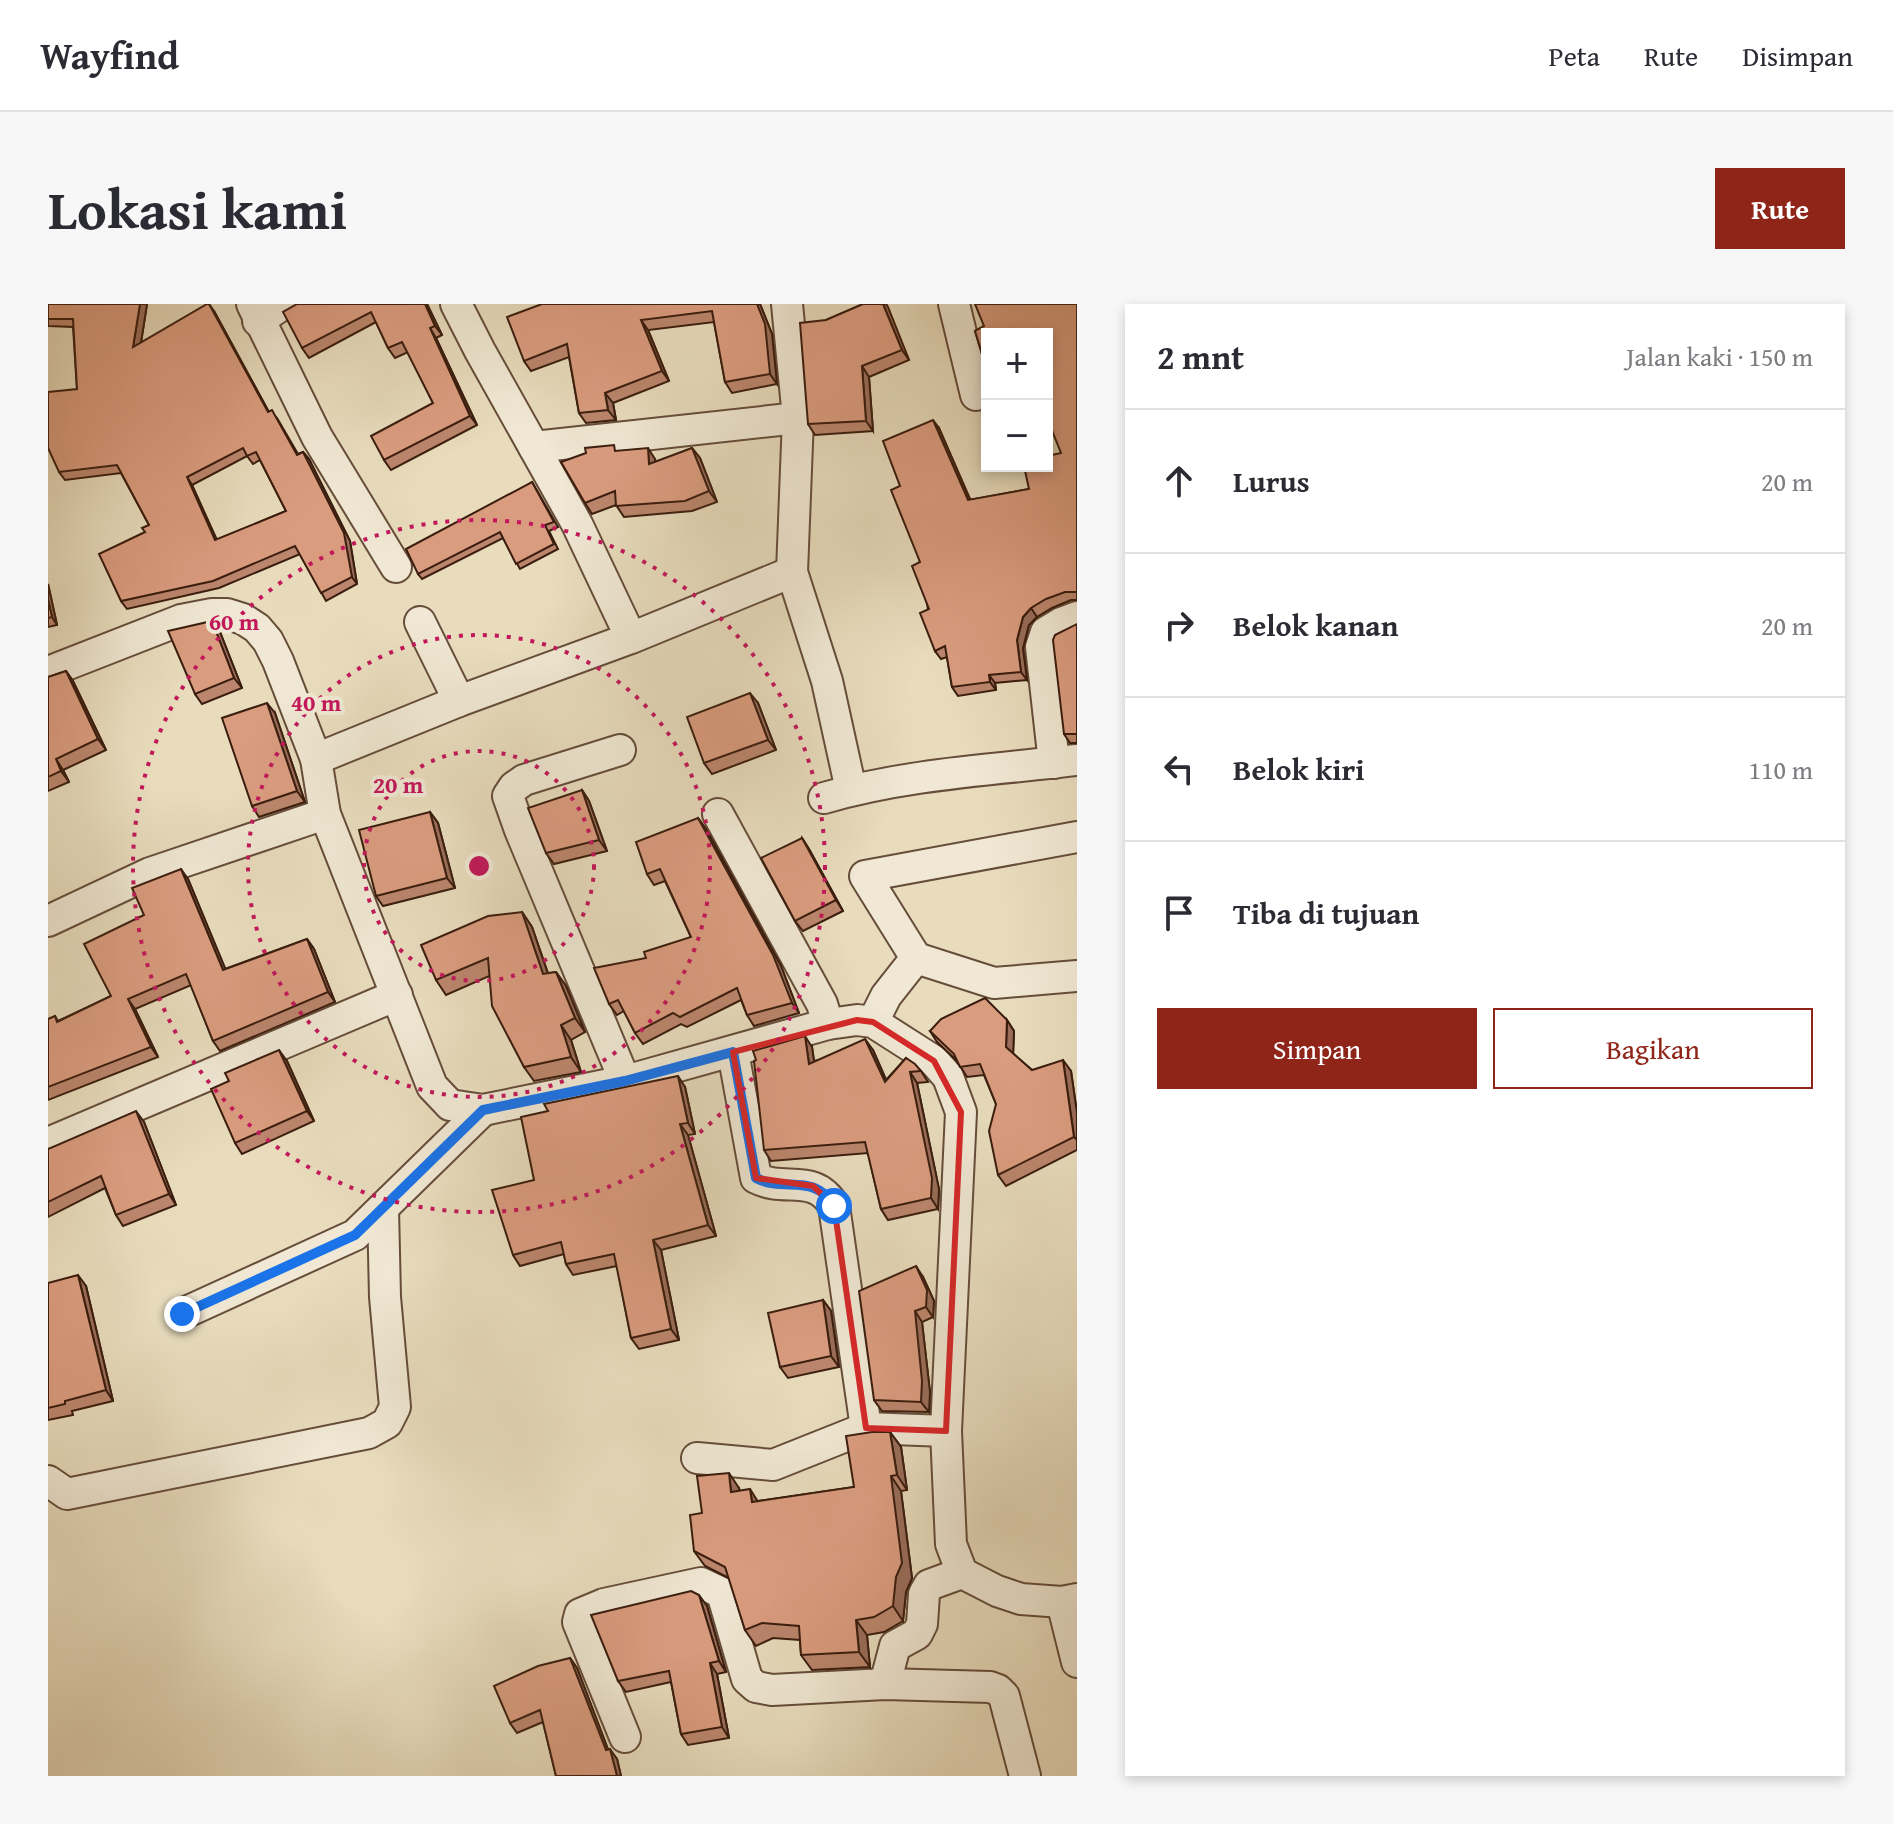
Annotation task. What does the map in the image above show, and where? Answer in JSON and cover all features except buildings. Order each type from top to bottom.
[{"type":"street","points":[[456,304],[577,524],[631,638]]},
{"type":"street","points":[[787,304],[798,418],[792,572],[827,681],[849,791],[938,774],[1065,761],[1041,647],[1046,632],[1077,617]]},
{"type":"street","points":[[954,304],[976,395]]},
{"type":"street","points":[[264,310],[317,437],[396,567]]},
{"type":"street","points":[[534,447],[798,418]]},
{"type":"street","points":[[316,759],[459,701],[631,638],[792,572]]},
{"type":"street","points":[[48,672],[181,620],[227,614],[257,628],[268,641],[316,759],[325,814],[432,1086],[450,1105],[483,1110],[625,1081],[828,1024],[857,1020],[873,1022],[934,1061],[948,1077],[961,1112],[946,1431],[951,1544],[962,1573],[997,1591],[1021,1599],[1070,1600],[1077,1662]]},
{"type":"street","points":[[420,622],[459,701]]},
{"type":"street","points":[[620,750],[524,780],[508,796],[625,1081]]},
{"type":"street","points":[[48,921],[150,873],[325,814]]},
{"type":"street","points":[[718,814],[822,1004],[828,1024]]},
{"type":"street","points":[[1077,837],[865,876],[916,958],[994,983],[1077,976]]},
{"type":"street","points":[[873,1022],[886,996],[916,958]]},
{"type":"street","points":[[48,1143],[397,995]]},
{"type":"street","points":[[733,1052],[756,1178],[767,1183],[813,1186],[826,1193],[834,1206],[866,1428]]},
{"type":"street","points":[[182,1314],[355,1235],[483,1110]]},
{"type":"street","points":[[48,1481],[67,1494],[369,1433],[387,1423],[395,1407],[385,1297],[383,1208]]},
{"type":"street","points":[[697,1458],[773,1465],[866,1428],[946,1431]]},
{"type":"street","points":[[885,1684],[895,1646],[917,1634],[922,1624],[924,1594],[929,1585],[962,1573]]},
{"type":"street","points":[[625,1737],[578,1622],[580,1614],[604,1604],[701,1583],[722,1593],[747,1679],[756,1687],[772,1690],[885,1684],[990,1687],[1004,1696],[1025,1776]]},
{"type":"highlighted area","points":[[857,1020],[873,1022],[934,1061],[961,1112],[946,1431],[866,1428],[834,1206],[813,1186],[756,1178],[733,1052]]},
{"type":"route","points":[[182,1314],[355,1235],[483,1110],[625,1081],[733,1052],[756,1178],[767,1183],[813,1186],[826,1193],[834,1206]]}]
